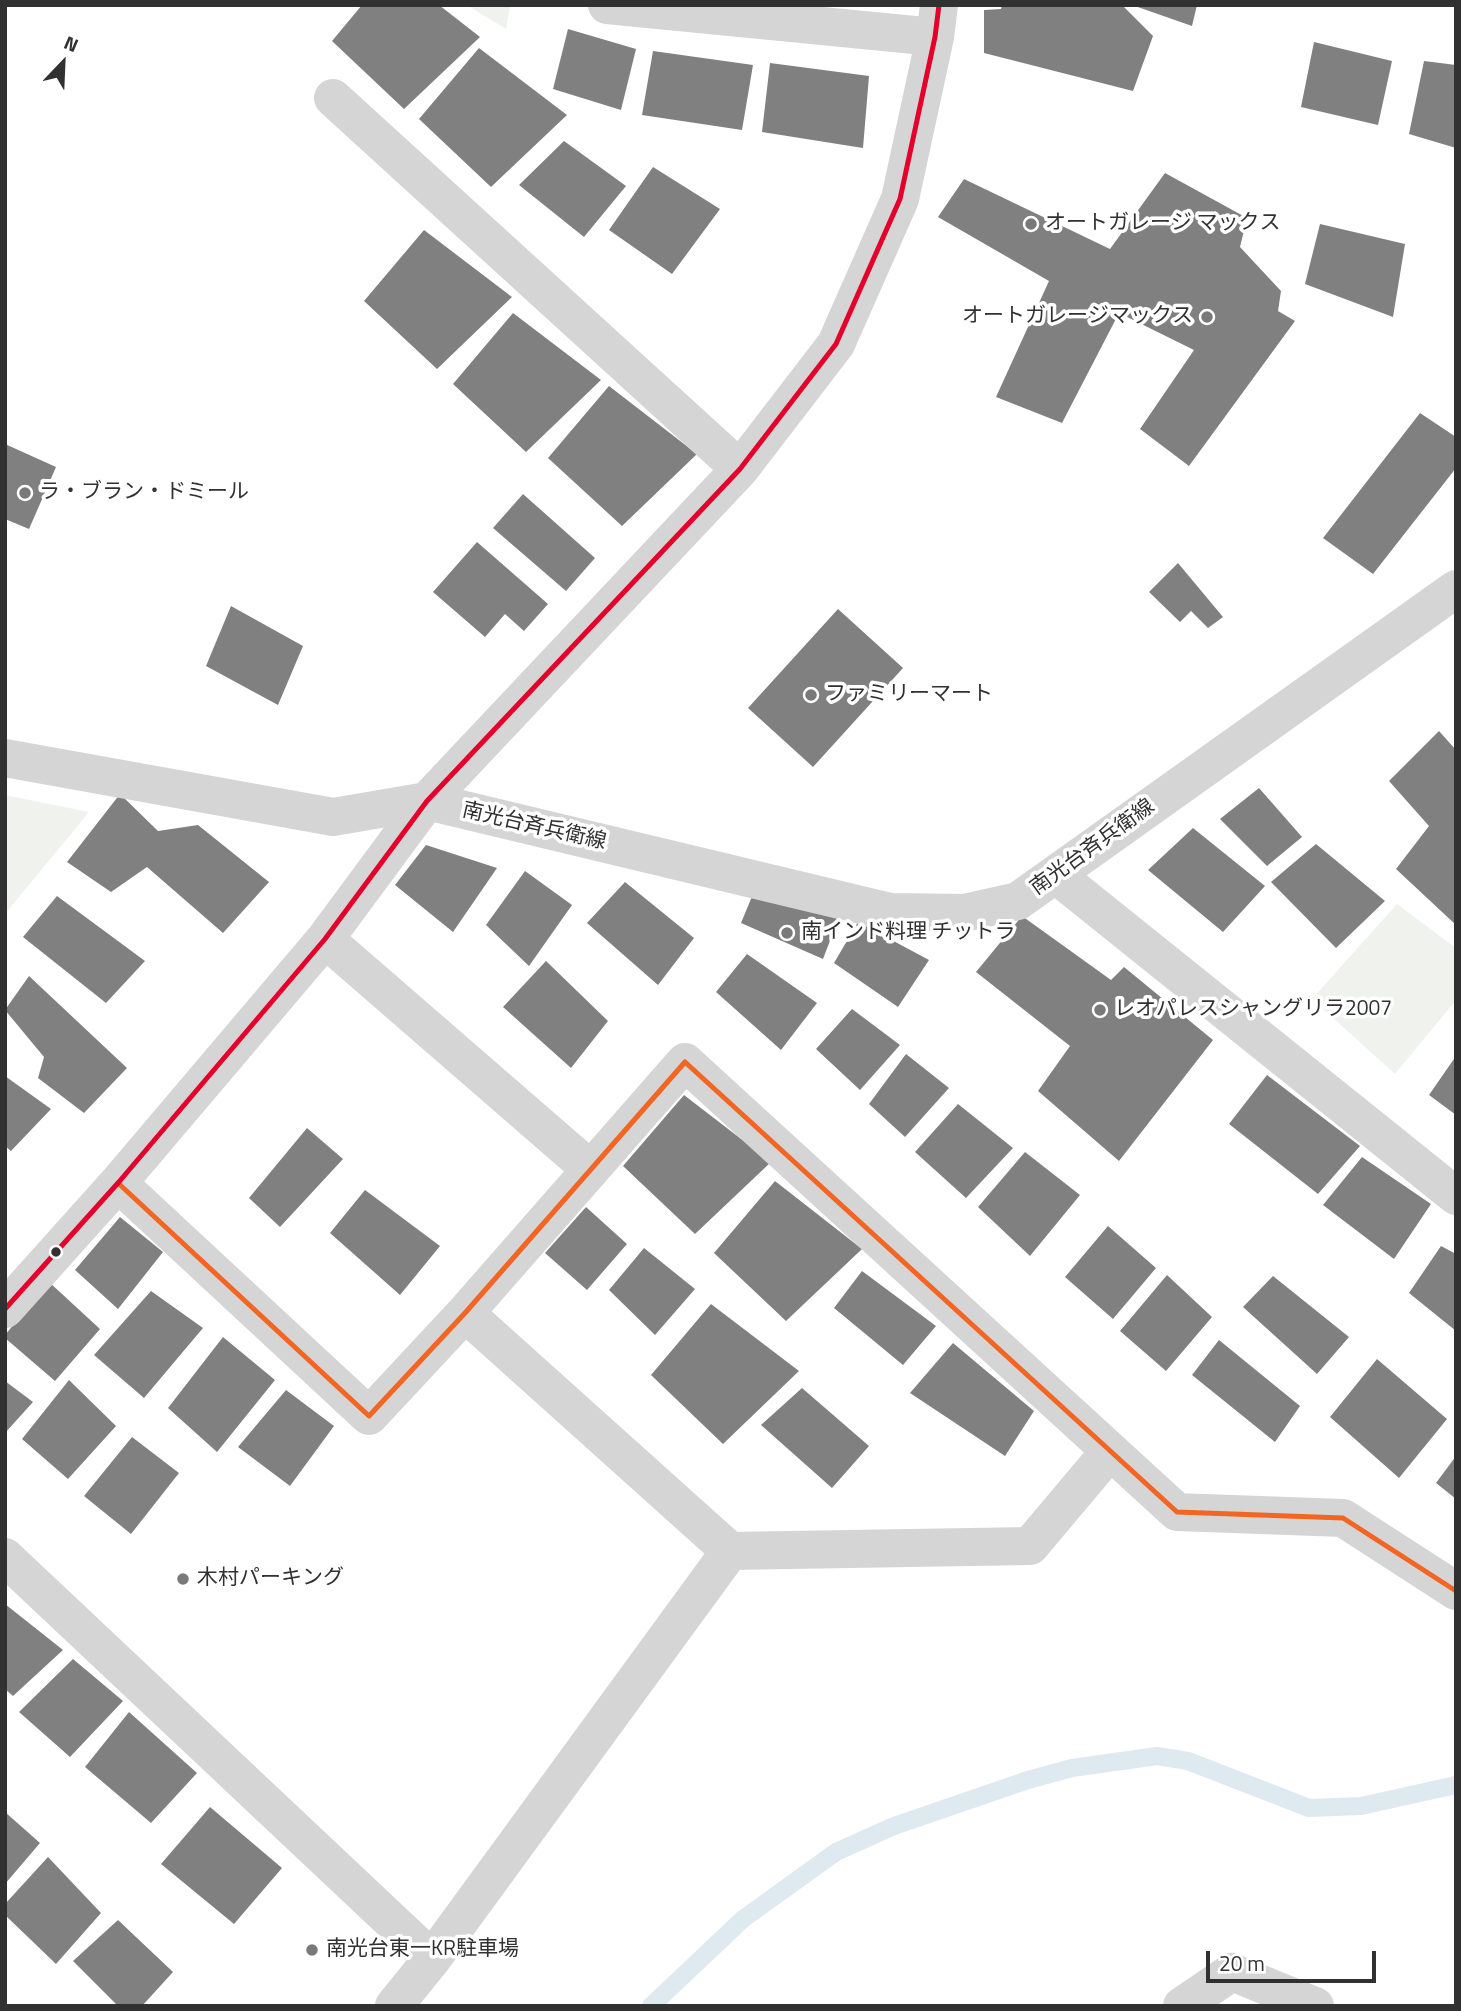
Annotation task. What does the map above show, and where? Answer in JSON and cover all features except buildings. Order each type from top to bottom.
[{"type":"street","points":[[5,1309],[118,1183],[325,939],[427,801],[740,469],[836,344],[900,199],[937,21],[607,5]]},
{"type":"street","points":[[333,98],[740,469]]},
{"type":"street","name":"南光台斉兵衛線","points":[[427,801],[890,912],[964,913],[1018,901],[1456,589]]},
{"type":"street","points":[[5,758],[332,817],[427,801]]},
{"type":"street","points":[[1056,875],[1456,1196]]},
{"type":"street","points":[[325,939],[590,1169]]},
{"type":"street","points":[[118,1183],[369,1416],[464,1313],[685,1062],[1177,1512],[1343,1518],[1456,1591]]},
{"type":"street","points":[[464,1313],[730,1551],[1030,1546],[1110,1451]]},
{"type":"street","points":[[394,2006],[432,1959],[730,1551]]},
{"type":"street","points":[[5,1557],[432,1959]]},
{"type":"street","points":[[1182,2006],[1232,1972],[1315,2006]]},
{"type":"shaded area","points":[[467,5],[510,5],[506,29]]},
{"type":"shaded area","points":[[5,795],[89,812],[5,914]]},
{"type":"shaded area","points":[[1397,904],[1456,948],[1456,1000],[1395,1074],[1312,999]]},
{"type":"waterway","points":[[651,2006],[743,1919],[836,1852],[894,1826],[1028,1780],[1072,1768],[1157,1756],[1188,1761],[1309,1808],[1361,1806],[1456,1785]]},
{"type":"transit line","points":[[5,1309],[118,1183],[325,939],[427,801],[740,469],[836,344],[900,199],[935,37],[939,5]]},
{"type":"transit line","points":[[118,1183],[369,1416],[465,1313],[685,1062],[1177,1512],[1343,1518],[1456,1591]]},
{"type":"place","name":"オートガレージ マックス","points":[[1031,224]]},
{"type":"place","name":"オートガレージマックス","points":[[1207,317]]},
{"type":"place","name":"ラ・ブラン・ドミール","points":[[25,493]]},
{"type":"place","name":"ファミリーマート","points":[[811,695]]},
{"type":"place","name":"南インド料理 チットラ","points":[[787,933]]},
{"type":"place","name":"レオパレスシャングリラ2007","points":[[1100,1010]]},
{"type":"place","name":"木村パーキング","points":[[183,1579]]},
{"type":"place","name":"南光台東一KR駐車場","points":[[312,1950]]}]
